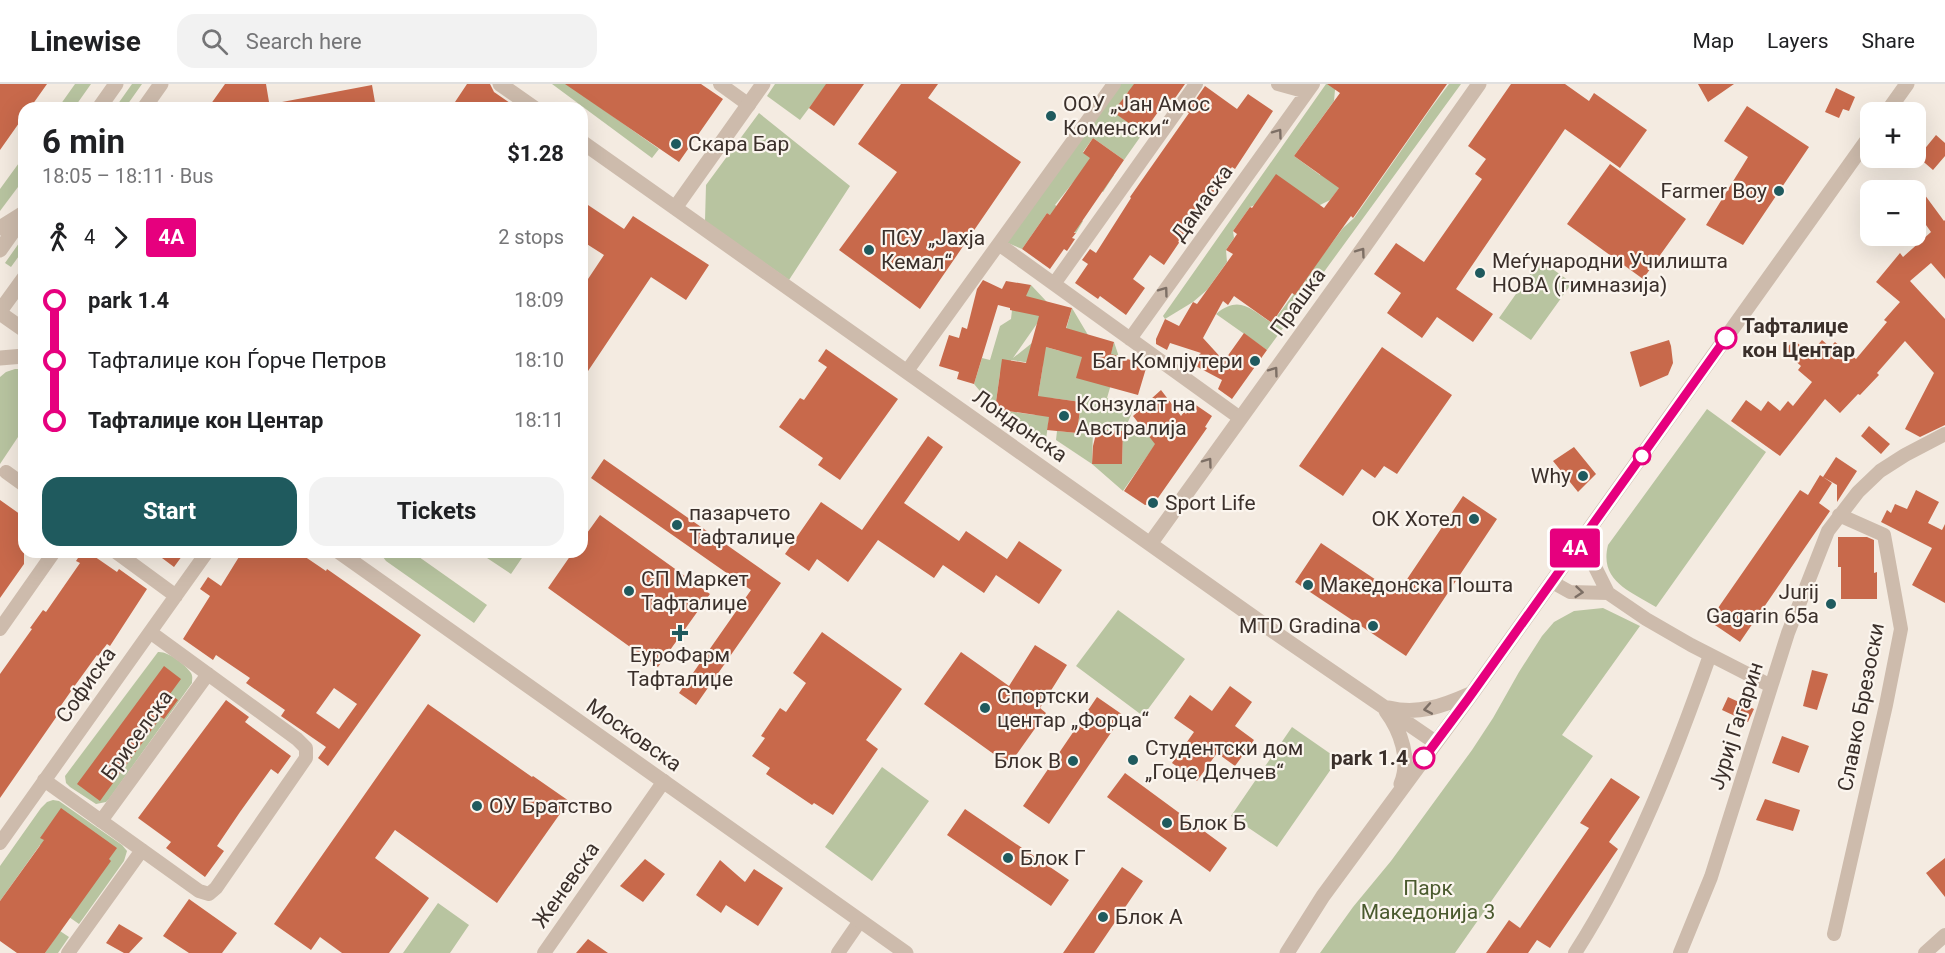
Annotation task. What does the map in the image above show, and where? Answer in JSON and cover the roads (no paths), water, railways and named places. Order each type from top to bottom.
[{"type":"street","points":[[103,102],[116,84]]},
{"type":"street","points":[[148,102],[161,84]]},
{"type":"street","points":[[500,84],[526,102]]},
{"type":"street","points":[[720,84],[749,105]]},
{"type":"street","points":[[675,208],[763,84]]},
{"type":"street","points":[[907,372],[1114,84]]},
{"type":"street","points":[[1054,284],[1196,84]]},
{"type":"street","name":"Дамаска","points":[[1130,339],[1310,88],[1278,84]]},
{"type":"street","name":"Прашка","points":[[1150,544],[1479,84]]},
{"type":"street","points":[[1894,102],[1907,84]]},
{"type":"street","name":"Лондонска","points":[[588,146],[1150,544],[1435,742]]},
{"type":"street","points":[[1287,953],[1323,896],[1552,582],[1860,150]]},
{"type":"street","points":[[0,228],[18,218]]},
{"type":"street","points":[[0,250],[18,223]]},
{"type":"street","points":[[1000,244],[1240,418]]},
{"type":"street","points":[[18,286],[0,312],[18,326]]},
{"type":"street","points":[[0,357],[18,356]]},
{"type":"street","name":"Јуриј Гагарин","points":[[1680,953],[1711,877],[1771,686],[1828,531],[1858,492],[1880,471],[1945,434]]},
{"type":"street","points":[[6,472],[18,481]]},
{"type":"street","name":"Славко Брезоски","points":[[1834,934],[1901,629],[1884,535],[1839,515]]},
{"type":"street","points":[[1575,549],[1594,565],[1608,593],[1646,619],[1771,686]]},
{"type":"street","points":[[0,629],[50,558]]},
{"type":"street","points":[[124,558],[176,596]]},
{"type":"street","name":"Софиска","points":[[0,843],[203,558]]},
{"type":"street","name":"Московска","points":[[348,558],[906,953]]},
{"type":"street","points":[[1552,582],[1570,592],[1608,593]]},
{"type":"street","points":[[44,780],[199,891],[209,894],[216,888],[306,758],[306,748],[297,739],[150,632]]},
{"type":"street","points":[[1575,953],[1598,918],[1655,799],[1710,655]]},
{"type":"street","name":"Бриселска","points":[[101,820],[208,674]]},
{"type":"street","points":[[1382,705],[1404,711],[1415,711],[1439,707],[1472,693]]},
{"type":"street","points":[[1382,705],[1396,728],[1404,755],[1402,780],[1396,795]]},
{"type":"street","name":"Женевска","points":[[550,951],[664,781]]},
{"type":"street","points":[[74,951],[142,850]]},
{"type":"street","points":[[838,953],[860,921]]},
{"type":"street","points":[[1925,953],[1945,935]]},
{"type":"place","name":"ООУ „Јан Амос Коменски“","points":[[1051,116]]},
{"type":"place","name":"Скара Бар","points":[[676,144]]},
{"type":"place","name":"Farmer Boy","points":[[1779,191]]},
{"type":"place","name":"ПСУ „Јахја Кемал“","points":[[869,250]]},
{"type":"place","name":"Меѓународни Училишта НОВА (гимназија)","points":[[1480,273]]},
{"type":"place","name":"Тафталиџе кон Центар","points":[[1726,338]]},
{"type":"place","name":"Баг Компјутери","points":[[1255,361]]},
{"type":"place","name":"Конзулат на Австралија","points":[[1064,416]]},
{"type":"place","name":"Why","points":[[1583,476]]},
{"type":"place","name":"Sport Life","points":[[1153,503]]},
{"type":"place","name":"ОК Хотел","points":[[1474,519]]},
{"type":"place","name":"пазарчето Тафталиџе","points":[[677,525]]},
{"type":"place","name":"Македонска Пошта","points":[[1308,585]]},
{"type":"place","name":"СП Маркет Тафталиџе","points":[[629,591]]},
{"type":"place","name":"Jurij Gagarin 65a","points":[[1831,604]]},
{"type":"place","name":"MTD Gradina","points":[[1373,626]]},
{"type":"place","name":"ЕуроФарм Тафталиџе","points":[[680,633]]},
{"type":"place","name":"Спортски центар „Форца“","points":[[985,708]]},
{"type":"place","name":"park 1.4","points":[[1424,758]]},
{"type":"place","name":"Студентски дом „Гоце Делчев“","points":[[1133,760]]},
{"type":"place","name":"Блок В","points":[[1073,761]]},
{"type":"place","name":"ОУ Братство","points":[[477,806]]},
{"type":"place","name":"Блок Б","points":[[1167,823]]},
{"type":"place","name":"Блок Г","points":[[1008,858]]},
{"type":"place","name":"Блок А","points":[[1103,917]]},
{"type":"park label","name":"Парк Македонија 3","points":[[1428,900]]}]
